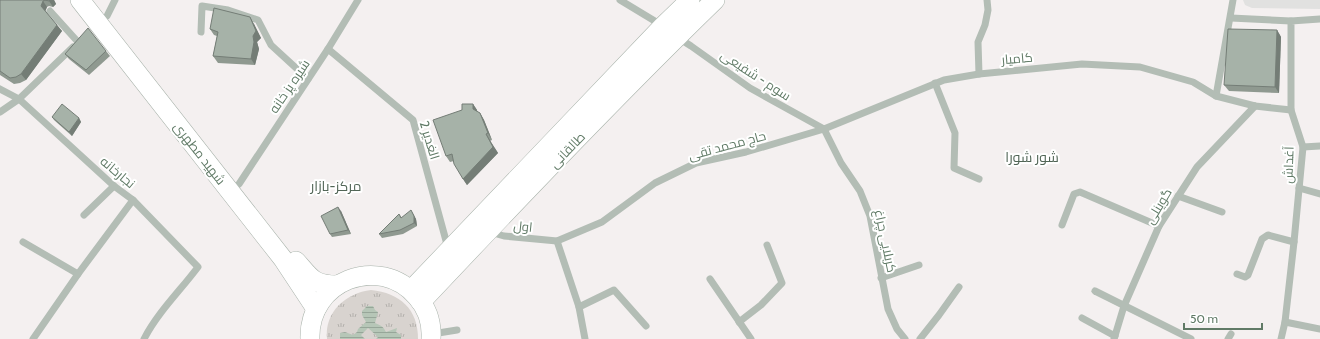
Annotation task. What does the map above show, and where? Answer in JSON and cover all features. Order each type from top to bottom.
[{"type":"main road","name":"شهید مطهری","points":[[80,0],[102,15],[239,184],[293,258],[313,281],[324,285],[337,285]]},
{"type":"main road","name":"شهید مطهری","points":[[95,0],[102,15],[214,176],[283,259],[316,309]]},
{"type":"main road","name":"طالقانی","points":[[416,296],[488,232],[670,32],[690,0]]},
{"type":"main road","name":"طالقانی","points":[[416,296],[448,250],[670,32],[715,0]]},
{"type":"main road","points":[[310,339],[311,323],[316,309],[325,296],[337,285],[351,278],[367,275],[383,276],[398,281],[416,296],[427,312],[432,336]]},
{"type":"street","name":"شیره پز خانه","points":[[239,184],[328,49],[358,0]]},
{"type":"street","name":"سوم - شفیعی","points":[[620,0],[691,46],[750,88],[824,129]]},
{"type":"street","points":[[979,74],[978,42],[985,25],[988,0]]},
{"type":"street","points":[[1216,96],[1233,0]]},
{"type":"street","points":[[201,32],[200,3],[258,20],[271,45],[308,79]]},
{"type":"street","points":[[0,112],[19,100],[80,39],[50,11]]},
{"type":"street","points":[[1231,18],[1291,21],[1320,19]]},
{"type":"street","name":"آغداش","points":[[1281,339],[1285,322],[1294,242],[1302,147],[1290,110],[1291,21]]},
{"type":"street","name":"2 الغدیر","points":[[328,49],[413,120],[448,250]]},
{"type":"street","name":"کامیار","points":[[824,129],[944,80],[979,74],[1082,64],[1140,67],[1193,82],[1216,96],[1255,106],[1290,110]]},
{"type":"street","points":[[935,83],[955,133],[954,168],[979,179]]},
{"type":"street","name":"نجارخانه","points":[[0,88],[19,100],[114,186],[133,200],[198,268],[162,309],[144,339]]},
{"type":"street","name":"گوینلی","points":[[1115,337],[1124,306],[1159,226],[1197,167],[1255,106]]},
{"type":"street","name":"حاج محمد تقی","points":[[557,241],[602,222],[656,183],[696,163],[746,152],[824,129]]},
{"type":"street","name":"کربلایی چراغ","points":[[824,129],[841,163],[860,191],[870,216],[888,309],[897,329],[906,339]]},
{"type":"street","points":[[1302,147],[1320,146]]},
{"type":"street","points":[[84,215],[114,186]]},
{"type":"street","points":[[1299,188],[1320,194]]},
{"type":"street","points":[[1062,225],[1074,194],[1080,192],[1159,226]]},
{"type":"street","points":[[1178,196],[1222,212]]},
{"type":"street","points":[[33,339],[78,274],[133,200]]},
{"type":"street","name":"اول","points":[[488,232],[504,236],[557,241]]},
{"type":"street","points":[[1237,274],[1245,277],[1248,275],[1264,236],[1268,235],[1294,242]]},
{"type":"street","points":[[557,241],[579,307],[585,339]]},
{"type":"street","points":[[23,242],[78,274]]},
{"type":"street","points":[[739,322],[761,305],[782,282],[767,245]]},
{"type":"street","points":[[881,278],[919,265]]},
{"type":"street","points":[[710,279],[751,339]]},
{"type":"street","points":[[920,339],[959,286]]},
{"type":"street","points":[[579,307],[614,290],[646,326]]},
{"type":"street","points":[[1095,291],[1191,339]]},
{"type":"street","points":[[1082,318],[1115,337]]},
{"type":"street","points":[[1285,322],[1320,329]]},
{"type":"street","points":[[432,336],[457,330]]},
{"type":"shaded area","points":[[1243,0],[1320,0],[1320,9],[1252,8],[1245,5]]},
{"type":"shaded area","points":[[367,306],[373,306],[378,312],[375,323],[384,328],[386,332],[397,328],[396,332],[401,335],[401,339],[376,339],[378,337],[368,328],[361,335],[365,339],[340,339],[340,333],[345,332],[353,335],[366,322],[362,315],[362,311]]},
{"type":"green space","points":[[371,290],[391,295],[405,304],[415,319],[418,339],[327,339],[329,320],[338,306],[353,295]]},
{"type":"building","points":[[0,0],[45,0],[41,6],[57,25],[21,74],[16,77],[10,78],[0,71]]},
{"type":"building","points":[[214,8],[250,17],[256,31],[253,36],[254,42],[251,59],[213,56],[218,32],[210,29]]},
{"type":"building","points":[[88,28],[106,51],[86,70],[65,54]]},
{"type":"building","points":[[1228,29],[1277,30],[1275,87],[1224,85]]},
{"type":"building","points":[[62,104],[79,118],[69,132],[52,117]]},
{"type":"building","points":[[462,104],[473,104],[473,109],[480,113],[488,133],[486,134],[493,147],[463,179],[454,164],[452,154],[446,156],[433,120],[462,110]]},
{"type":"building","points":[[338,207],[348,230],[330,234],[321,216]]},
{"type":"building","points":[[411,210],[414,216],[414,223],[400,230],[379,234],[399,214],[401,218]]},
{"type":"district","name":"شور شورا","points":[[1032,157]]},
{"type":"district","name":"مرکز-بازار","points":[[336,186]]}]
